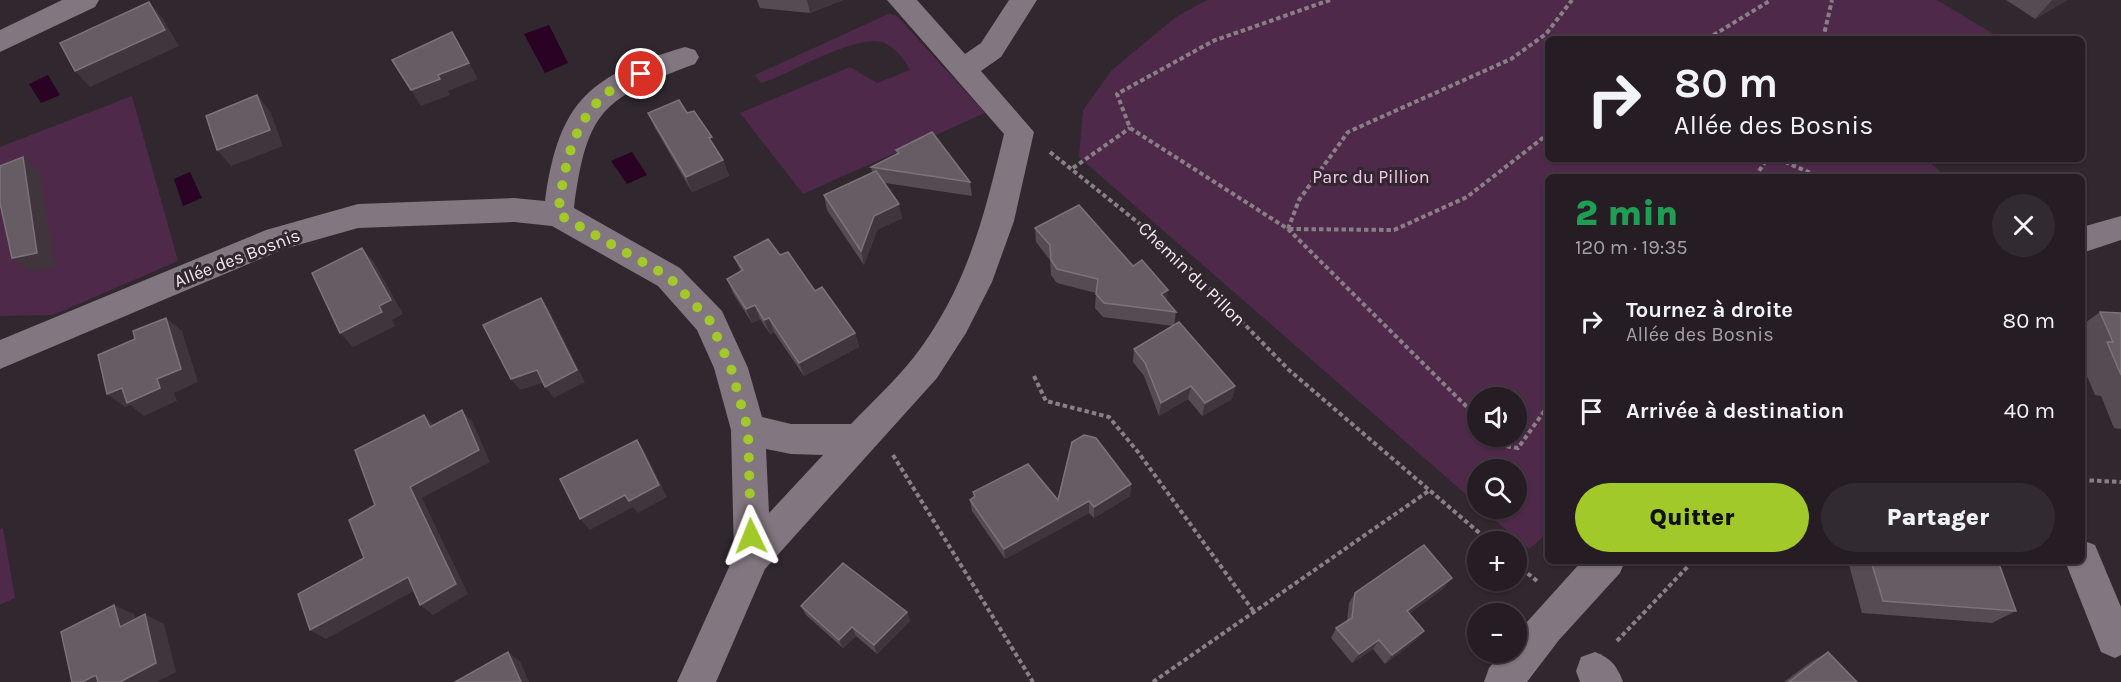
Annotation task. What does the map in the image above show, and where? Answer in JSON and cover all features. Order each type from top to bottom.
[{"type":"street","points":[[0,42],[85,0]]},
{"type":"street","points":[[901,0],[1019,132]]},
{"type":"street","points":[[963,69],[991,50],[1023,0]]},
{"type":"street","points":[[558,214],[563,174],[572,143],[589,110],[619,82],[685,57]]},
{"type":"street","name":"Allée des Bosnis","points":[[696,682],[752,557],[925,368],[954,323],[976,282],[999,221],[1019,132]]},
{"type":"street","name":"Allée des Bosnis","points":[[0,355],[277,239],[358,216],[514,210],[558,214],[669,277],[710,321],[731,368],[748,430],[752,557]]},
{"type":"street","points":[[2085,239],[2121,228]]},
{"type":"street","points":[[748,430],[791,440],[859,440]]},
{"type":"street","points":[[1503,682],[1566,604],[1604,564]]},
{"type":"street","points":[[2085,564],[2115,639]]},
{"type":"path","points":[[1330,0],[1213,41],[1117,94],[1130,128],[1288,229],[1467,407]]},
{"type":"path","points":[[1288,229],[1299,200],[1348,132],[1511,59],[1546,34],[1572,0]]},
{"type":"path","points":[[1712,36],[1771,0]]},
{"type":"path","points":[[1824,36],[1832,0]]},
{"type":"path","points":[[1073,168],[1130,128]]},
{"type":"path","name":"Chemin du Pillon","points":[[1019,132],[1073,168],[1171,249],[1289,370],[1477,531]]},
{"type":"path","points":[[1288,229],[1394,230],[1467,197],[1545,136]]},
{"type":"path","points":[[1785,162],[1813,174]]},
{"type":"path","points":[[1034,376],[1046,401],[1109,417],[1138,452],[1254,612]]},
{"type":"path","points":[[1527,435],[1545,410]]},
{"type":"path","points":[[859,440],[891,452],[1033,682]]},
{"type":"path","points":[[2085,480],[2121,482]]},
{"type":"path","points":[[1153,682],[1430,490]]},
{"type":"path","points":[[1599,676],[1615,643],[1690,564]]},
{"type":"green space","name":"Parc du Pillion","points":[[1207,0],[1937,0],[1997,36],[1545,36],[1545,162],[1929,162],[1943,174],[1545,174],[1545,536],[1529,549],[1527,531],[1508,531],[1494,519],[1527,519],[1527,459],[1467,459],[1467,495],[1079,157],[1083,110],[1112,70],[1176,17]]},
{"type":"green space","points":[[888,14],[896,15],[985,113],[803,194],[740,113],[850,67],[877,83],[910,70],[893,48],[873,41],[845,47],[761,83],[755,75]]},
{"type":"green space","points":[[132,96],[178,261],[53,315],[0,316],[0,147]]},
{"type":"green space","points":[[3,528],[15,598],[0,605],[0,529]]},
{"type":"shaded area","points":[[549,25],[568,63],[545,73],[524,34]]},
{"type":"shaded area","points":[[48,75],[60,95],[41,103],[29,84]]},
{"type":"shaded area","points":[[632,152],[647,175],[627,184],[611,161]]},
{"type":"shaded area","points":[[190,172],[202,198],[183,206],[174,179]]},
{"type":"building","points":[[149,2],[165,30],[75,71],[60,43]]},
{"type":"building","points":[[452,32],[469,63],[438,75],[440,79],[411,90],[392,60]]},
{"type":"building","points":[[257,95],[270,130],[217,150],[206,116]]},
{"type":"building","points":[[679,100],[687,113],[694,111],[712,137],[709,138],[723,160],[686,177],[648,113]]},
{"type":"building","points":[[932,132],[970,182],[871,167],[899,153],[896,150]]},
{"type":"building","points":[[23,157],[37,253],[12,258],[0,203],[0,166]]},
{"type":"building","points":[[876,171],[899,204],[874,216],[861,251],[824,195]]},
{"type":"building","points":[[1079,205],[1133,266],[1142,260],[1168,290],[1161,294],[1176,312],[1104,303],[1096,294],[1098,279],[1057,269],[1051,260],[1050,245],[1035,228]]},
{"type":"building","points":[[768,239],[780,255],[788,252],[815,291],[822,287],[855,333],[799,363],[769,318],[764,320],[755,305],[746,309],[727,279],[743,270],[734,257]]},
{"type":"building","points":[[362,248],[391,300],[379,306],[382,312],[340,333],[312,273]]},
{"type":"building","points":[[541,298],[577,370],[545,387],[537,370],[511,379],[483,325]]},
{"type":"building","points":[[2100,312],[2121,313],[2121,375],[2107,342],[2113,342]]},
{"type":"building","points":[[166,318],[181,369],[157,379],[160,388],[127,403],[122,388],[107,394],[98,355],[135,339],[133,331]]},
{"type":"building","points":[[1179,322],[1235,386],[1205,403],[1191,386],[1161,403],[1145,363],[1134,349]]},
{"type":"building","points":[[462,410],[479,450],[410,487],[456,584],[420,605],[408,577],[310,630],[298,594],[364,558],[349,520],[375,505],[355,450],[424,415],[430,427]]},
{"type":"building","points":[[1084,435],[1096,438],[1131,484],[1094,507],[1089,501],[1004,549],[970,500],[975,496],[973,492],[1028,464],[1058,500],[1072,442]]},
{"type":"building","points":[[637,440],[659,485],[629,501],[625,495],[580,519],[560,479]]},
{"type":"building","points":[[1424,545],[1452,578],[1407,611],[1424,631],[1392,655],[1379,640],[1359,654],[1336,628],[1352,618],[1355,593]]},
{"type":"building","points":[[843,563],[907,612],[874,645],[852,627],[839,640],[801,606]]},
{"type":"building","points":[[1872,564],[1999,564],[2016,611],[1883,601]]},
{"type":"building","points":[[114,605],[120,627],[145,614],[156,663],[120,682],[98,682],[96,675],[82,682],[72,682],[61,632]]},
{"type":"building","points":[[508,652],[521,682],[455,682]]},
{"type":"building","points":[[1828,652],[1857,682],[1789,682]]},
{"type":"route","points":[[641,74],[619,82],[589,110],[572,143],[563,174],[558,214],[613,243],[669,277],[710,321],[731,368],[748,430],[751,536]]}]
